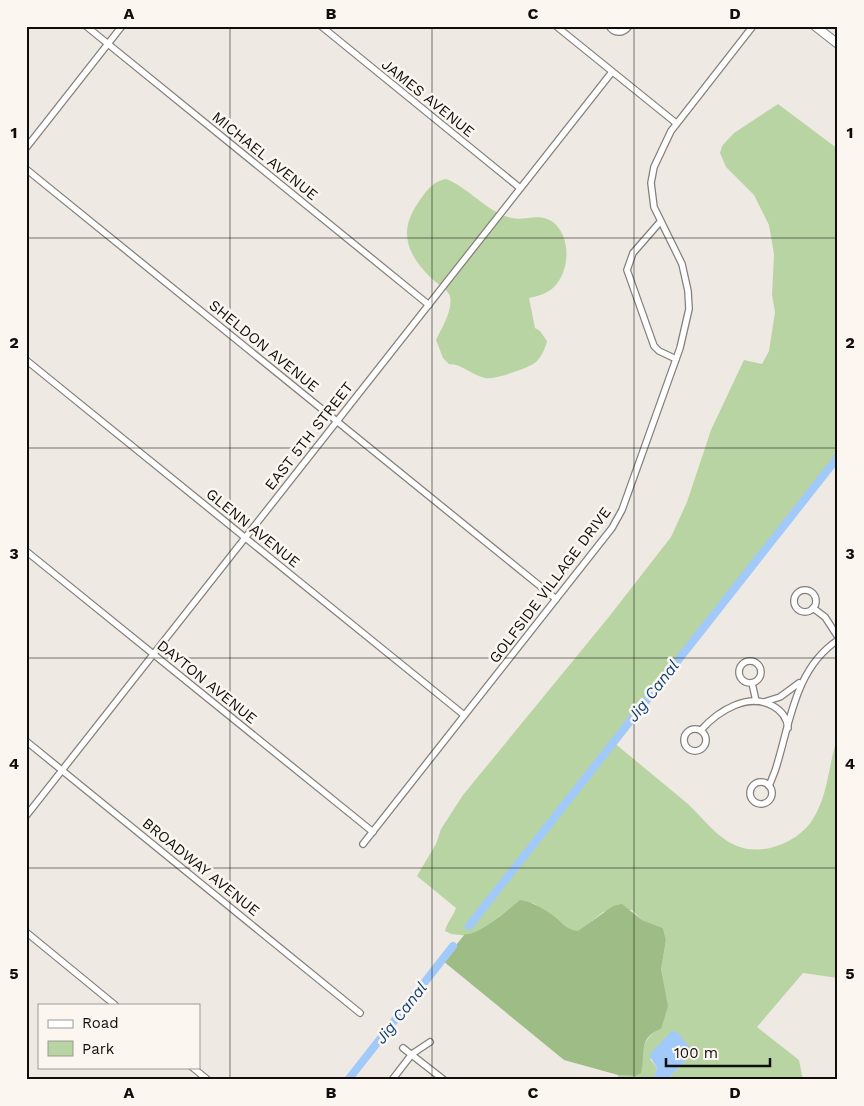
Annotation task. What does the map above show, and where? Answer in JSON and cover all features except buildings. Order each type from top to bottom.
[{"type":"main road","points":[[815,26],[838,44]]},
{"type":"street","name":"MICHAEL AVENUE","points":[[86,26],[429,304]]},
{"type":"street","points":[[26,148],[122,26]]},
{"type":"street","name":"JAMES AVENUE","points":[[321,26],[520,188]]},
{"type":"street","points":[[556,26],[676,123]]},
{"type":"street","points":[[609,26],[612,30],[619,33],[626,30],[629,26]]},
{"type":"street","name":"GOLFSIDE VILLAGE DRIVE","points":[[363,844],[612,528],[622,510],[676,359],[688,318],[688,291],[678,255],[660,222],[652,199],[652,175],[660,148],[676,123],[753,26]]},
{"type":"street","name":"EAST 5TH STREET","points":[[26,816],[612,72]]},
{"type":"street","name":"SHELDON AVENUE","points":[[26,169],[556,599]]},
{"type":"street","points":[[660,222],[633,253],[628,270],[654,346],[659,351],[676,359]]},
{"type":"street","name":"GLENN AVENUE","points":[[26,360],[464,716]]},
{"type":"street","name":"DAYTON AVENUE","points":[[26,551],[373,832]]},
{"type":"street","points":[[764,702],[780,697],[802,680],[819,656],[838,639],[825,617],[813,608]]},
{"type":"street","points":[[769,786],[802,680]]},
{"type":"street","points":[[752,682],[756,701]]},
{"type":"street","points":[[701,730],[711,720],[730,707],[756,701],[764,702],[781,712],[787,721],[787,733]]},
{"type":"street","name":"BROADWAY AVENUE","points":[[26,741],[360,1013]]},
{"type":"street","points":[[26,932],[114,1004]]},
{"type":"street","points":[[392,1080],[412,1054],[430,1042]]},
{"type":"street","points":[[403,1048],[444,1080]]},
{"type":"street","points":[[193,1068],[208,1080]]},
{"type":"green space","points":[[778,104],[838,149],[838,453],[830,463],[822,483],[612,741],[688,804],[723,838],[737,846],[756,850],[767,849],[787,842],[804,830],[811,822],[825,791],[838,736],[838,978],[803,973],[757,1027],[799,1060],[803,1080],[667,1080],[687,1059],[691,1049],[650,1059],[657,1068],[653,1080],[618,1080],[618,1075],[636,1076],[646,1042],[654,1032],[661,1029],[661,970],[666,940],[663,928],[642,920],[632,910],[603,912],[578,932],[568,928],[533,903],[509,909],[481,931],[470,936],[451,934],[445,931],[456,908],[417,876],[436,844],[441,829],[463,795],[608,618],[671,537],[687,502],[711,430],[744,360],[762,364],[769,351],[775,312],[772,295],[774,254],[769,225],[754,195],[726,167],[720,153],[722,146],[734,133]]},
{"type":"green space","points":[[446,179],[503,215],[517,219],[538,217],[548,219],[559,229],[563,237],[566,255],[563,273],[559,281],[548,292],[529,298],[535,328],[540,331],[547,341],[542,355],[536,362],[519,370],[496,377],[480,377],[459,366],[449,364],[443,358],[436,340],[450,307],[450,296],[416,260],[408,242],[407,233],[412,214],[423,195],[433,185]]},
{"type":"green space","points":[[520,900],[540,907],[567,927],[578,931],[613,906],[622,904],[642,920],[663,928],[666,940],[661,970],[668,1006],[661,1029],[648,1037],[645,1042],[641,1073],[636,1076],[618,1075],[564,1060],[443,961],[465,934],[470,934],[485,927]]},
{"type":"water","points":[[672,1031],[676,1031],[691,1049],[687,1059],[667,1080],[653,1080],[657,1068],[649,1055]]},
{"type":"waterway","name":"Jig Canal","points":[[469,926],[838,457]]},
{"type":"waterway","name":"Jig Canal","points":[[348,1080],[453,946]]}]
